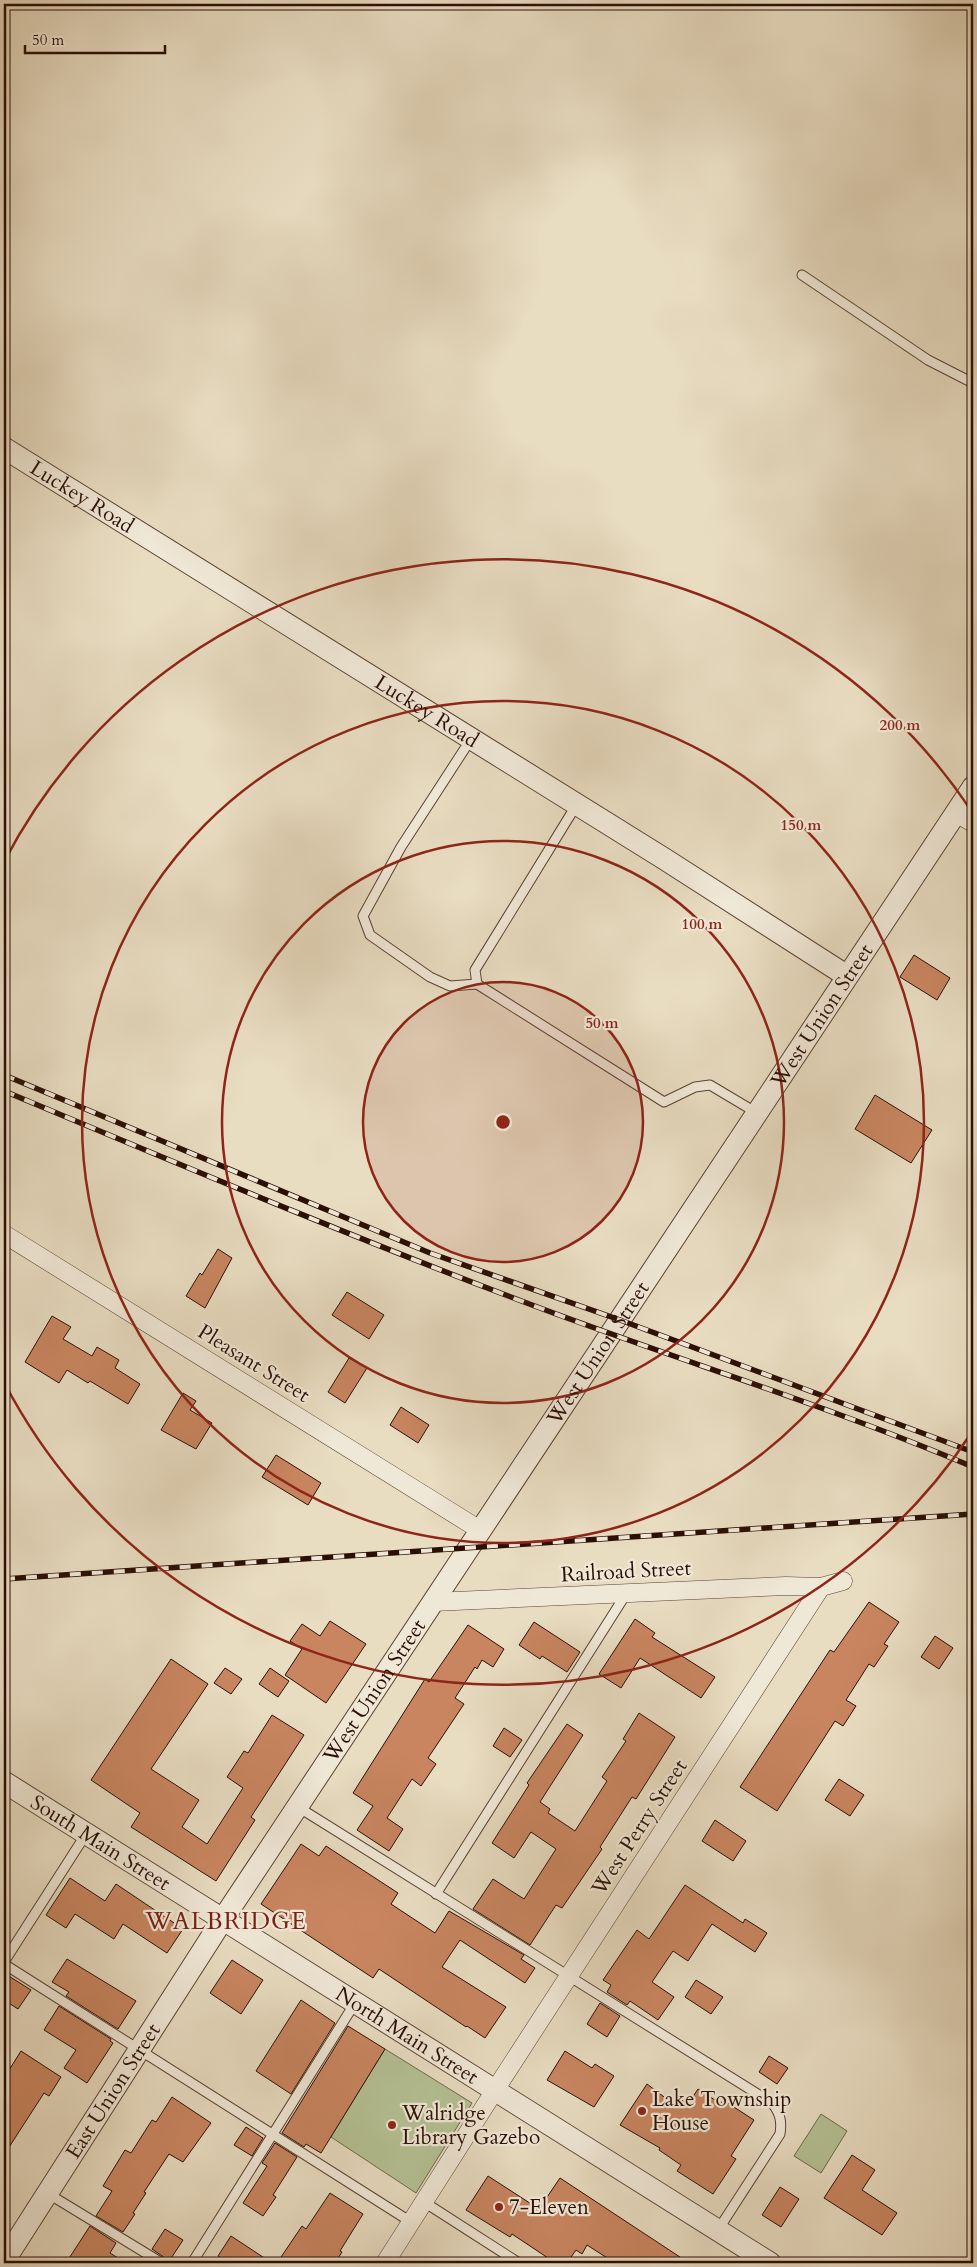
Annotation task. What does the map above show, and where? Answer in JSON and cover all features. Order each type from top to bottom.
[{"type":"street","name":"Luckey Road","points":[[4,448],[577,804],[847,976]]},
{"type":"street","name":"West Union Street","points":[[223,1919],[847,976],[965,818],[973,787]]},
{"type":"street","name":"Pleasant Street","points":[[4,1234],[480,1530]]},
{"type":"street","points":[[821,1588],[843,1581]]},
{"type":"street","name":"Railroad Street","points":[[433,1602],[786,1586],[821,1588]]},
{"type":"street","name":"West Perry Street","points":[[385,2263],[821,1588]]},
{"type":"street","name":"South Main Street","points":[[4,1782],[223,1919]]},
{"type":"street","name":"North Main Street","points":[[223,1919],[770,2263]]},
{"type":"street","name":"East Union Street","points":[[4,2261],[223,1919]]},
{"type":"lane","points":[[802,275],[928,360],[973,384]]},
{"type":"lane","points":[[471,739],[401,847],[363,916],[370,935],[430,977],[450,986],[477,984],[664,1102],[695,1088],[710,1084],[757,1113]]},
{"type":"lane","points":[[477,984],[475,970],[577,804]]},
{"type":"lane","points":[[436,1894],[626,1594]]},
{"type":"lane","points":[[297,1807],[772,2103],[778,2110],[781,2124],[780,2134],[718,2230]]},
{"type":"lane","points":[[86,1833],[4,1963],[411,2222]]},
{"type":"lane","points":[[192,2263],[356,2002]]},
{"type":"lane","points":[[47,2193],[162,2263]]},
{"type":"lane","points":[[424,2202],[519,2263]]},
{"type":"green space","points":[[385,2049],[472,2103],[416,2193],[331,2137]]},
{"type":"green space","points":[[821,2114],[847,2131],[821,2173],[794,2156]]},
{"type":"building","points":[[914,955],[950,978],[937,1000],[900,977]]},
{"type":"building","points":[[875,1095],[932,1130],[911,1163],[855,1129]]},
{"type":"building","points":[[218,1249],[232,1258],[205,1308],[186,1296]]},
{"type":"building","points":[[347,1292],[384,1315],[369,1339],[332,1315]]},
{"type":"building","points":[[52,1316],[71,1327],[63,1339],[92,1356],[97,1347],[119,1360],[115,1368],[140,1384],[128,1404],[90,1381],[88,1383],[67,1370],[59,1383],[25,1362]]},
{"type":"building","points":[[349,1358],[367,1368],[345,1403],[328,1392]]},
{"type":"building","points":[[183,1393],[196,1401],[190,1410],[212,1423],[196,1449],[161,1430]]},
{"type":"building","points":[[401,1407],[429,1425],[418,1443],[390,1425]]},
{"type":"building","points":[[276,1455],[321,1483],[308,1505],[262,1477]]},
{"type":"building","points":[[869,1602],[899,1622],[884,1644],[888,1646],[874,1667],[869,1664],[846,1700],[856,1706],[843,1726],[835,1721],[777,1811],[740,1787],[830,1650],[834,1652]]},
{"type":"building","points":[[635,1619],[655,1633],[652,1637],[715,1677],[701,1698],[640,1658],[621,1688],[599,1674]]},
{"type":"building","points":[[330,1621],[366,1644],[326,1703],[285,1675],[302,1649],[290,1641],[302,1624],[320,1636]]},
{"type":"building","points":[[534,1622],[580,1652],[567,1672],[542,1656],[540,1659],[519,1645]]},
{"type":"building","points":[[468,1625],[504,1649],[493,1667],[482,1660],[477,1669],[475,1667],[455,1698],[464,1704],[428,1758],[436,1764],[421,1786],[412,1779],[387,1818],[403,1829],[389,1851],[357,1830],[373,1806],[353,1793],[425,1679],[429,1682]]},
{"type":"building","points":[[935,1636],[953,1648],[939,1669],[921,1657]]},
{"type":"building","points":[[171,1659],[208,1684],[151,1769],[199,1800],[182,1827],[207,1844],[243,1788],[227,1777],[244,1751],[248,1753],[272,1715],[304,1735],[251,1817],[255,1820],[216,1881],[131,1827],[140,1813],[91,1780]]},
{"type":"building","points":[[225,1668],[242,1679],[231,1694],[214,1683]]},
{"type":"building","points":[[270,1668],[289,1681],[278,1697],[259,1684]]},
{"type":"building","points":[[639,1713],[675,1737],[636,1799],[632,1797],[600,1847],[602,1849],[562,1908],[556,1905],[530,1945],[473,1909],[493,1879],[524,1899],[556,1849],[531,1832],[514,1858],[492,1843],[529,1785],[527,1783],[567,1724],[583,1735],[540,1802],[550,1809],[548,1813],[575,1831],[607,1781],[602,1777],[626,1741],[623,1739]]},
{"type":"building","points":[[504,1728],[522,1740],[510,1757],[493,1746]]},
{"type":"building","points":[[839,1779],[864,1795],[850,1816],[825,1800]]},
{"type":"building","points":[[715,1820],[746,1841],[733,1861],[702,1841]]},
{"type":"building","points":[[301,1844],[319,1856],[326,1846],[398,1893],[391,1904],[435,1933],[449,1911],[524,1955],[521,1959],[535,1968],[525,1983],[460,1940],[442,1967],[506,2007],[485,2038],[379,1969],[373,1978],[261,1904]]},
{"type":"building","points":[[70,1878],[105,1901],[116,1884],[183,1929],[167,1953],[123,1924],[114,1939],[75,1914],[66,1928],[46,1915]]},
{"type":"building","points":[[685,1885],[743,1923],[745,1919],[767,1933],[755,1952],[712,1924],[688,1961],[673,1951],[652,1982],[674,1997],[658,2020],[630,2001],[627,2005],[607,1992],[611,1985],[603,1980],[637,1930],[649,1939]]},
{"type":"building","points":[[67,1959],[136,2001],[118,2029],[66,1996],[69,1992],[52,1982]]},
{"type":"building","points":[[232,1960],[263,1980],[241,2014],[210,1993]]},
{"type":"building","points":[[4,1973],[31,1990],[18,2009],[4,2000]]},
{"type":"building","points":[[696,1980],[723,1997],[711,2014],[685,1997]]},
{"type":"building","points":[[301,2000],[335,2023],[291,2094],[256,2071]]},
{"type":"building","points":[[600,2003],[620,2016],[607,2037],[587,2024]]},
{"type":"building","points":[[59,2006],[111,2039],[110,2041],[113,2043],[87,2083],[64,2068],[76,2050],[44,2030]]},
{"type":"building","points":[[348,2026],[385,2049],[321,2153],[306,2144],[304,2147],[282,2133]]},
{"type":"building","points":[[21,2051],[61,2077],[49,2096],[44,2093],[4,2155],[4,2078]]},
{"type":"building","points":[[565,2051],[592,2068],[595,2064],[614,2076],[594,2107],[547,2080]]},
{"type":"building","points":[[769,2056],[788,2068],[777,2084],[759,2072]]},
{"type":"building","points":[[647,2084],[676,2106],[680,2099],[688,2104],[698,2089],[721,2104],[723,2100],[754,2120],[731,2156],[736,2159],[713,2194],[677,2171],[681,2165],[659,2150],[660,2148],[620,2125]]},
{"type":"building","points":[[172,2097],[211,2123],[183,2162],[169,2154],[144,2192],[146,2193],[133,2213],[135,2214],[123,2232],[96,2216],[112,2191],[103,2186],[125,2150],[131,2153],[152,2120],[156,2122]]},
{"type":"building","points":[[246,2127],[263,2138],[252,2156],[234,2145]]},
{"type":"building","points":[[275,2143],[297,2157],[273,2195],[276,2197],[263,2216],[243,2203],[267,2166],[262,2163]]},
{"type":"building","points":[[852,2155],[875,2170],[862,2190],[897,2213],[882,2235],[824,2198]]},
{"type":"building","points":[[488,2176],[539,2209],[560,2178],[689,2263],[615,2263],[587,2245],[582,2254],[576,2250],[567,2263],[544,2263],[548,2258],[512,2234],[510,2237],[466,2210]]},
{"type":"building","points":[[780,2187],[799,2199],[781,2227],[762,2215]]},
{"type":"building","points":[[330,2193],[363,2214],[340,2251],[342,2252],[335,2263],[277,2263],[302,2226],[306,2229]]},
{"type":"building","points":[[90,2226],[116,2243],[110,2253],[126,2263],[66,2263]]},
{"type":"building","points":[[165,2229],[183,2240],[168,2263],[165,2258],[152,2249]]},
{"type":"building","points":[[231,2236],[272,2263],[228,2263],[218,2256]]},
{"type":"railway","points":[[4,1075],[430,1253],[620,1320],[973,1452]]},
{"type":"railway","points":[[4,1091],[465,1280],[809,1403],[973,1467]]},
{"type":"railway","points":[[4,1579],[973,1514]]},
{"type":"place","name":"Lake Township House","points":[[642,2111]]},
{"type":"place","name":"Walridge Library Gazebo","points":[[392,2125]]},
{"type":"place","name":"7-Eleven","points":[[499,2207]]},
{"type":"district","name":"WALBRIDGE","points":[[226,1921]]}]
